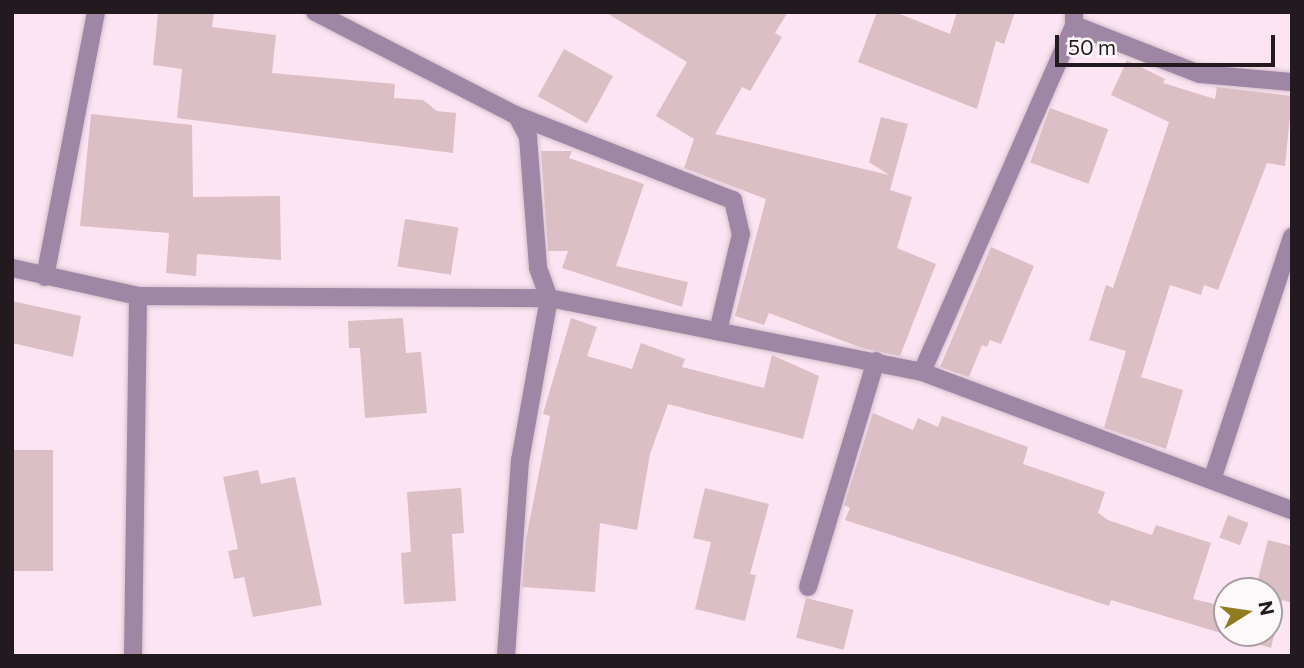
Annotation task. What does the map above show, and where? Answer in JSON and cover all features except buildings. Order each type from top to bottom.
[{"type":"street","points":[[45,276],[96,12]]},
{"type":"street","points":[[315,12],[511,113],[733,200],[741,234],[718,331]]},
{"type":"street","points":[[922,372],[1074,19],[1200,74],[1292,82]]},
{"type":"street","points":[[506,656],[520,460],[549,298],[538,268],[528,137],[511,113]]},
{"type":"street","points":[[1212,480],[1292,237]]},
{"type":"street","points":[[12,268],[138,296],[549,298],[922,372],[1292,510]]},
{"type":"street","points":[[133,656],[138,296]]},
{"type":"street","points":[[808,587],[876,361]]}]
